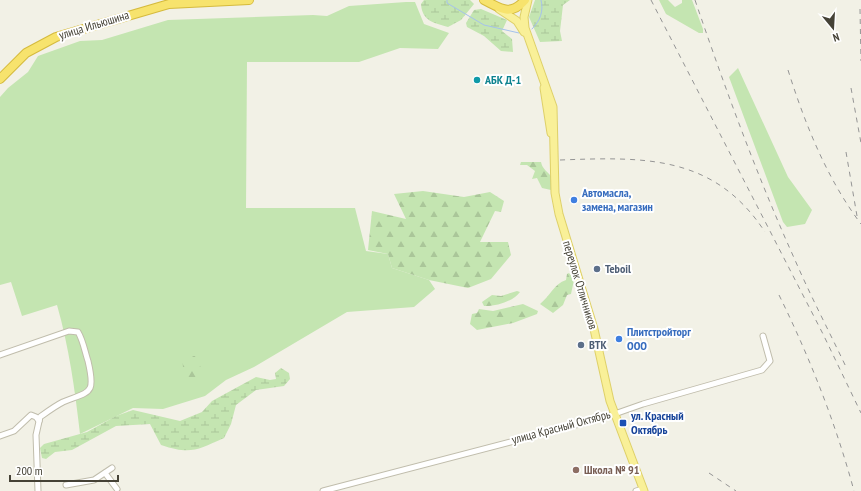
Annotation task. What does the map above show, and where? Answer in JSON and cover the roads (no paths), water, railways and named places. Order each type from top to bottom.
[{"type":"highway","name":"улица Ильюшина","points":[[0,79],[14,63],[29,50],[56,37],[169,4],[249,0]]},
{"type":"highway","points":[[485,0],[497,8],[510,10],[519,6],[526,0]]},
{"type":"main road","points":[[526,0],[524,20],[528,40]]},
{"type":"main road","points":[[497,8],[517,21],[528,40]]},
{"type":"main road","name":"переулок Отличников","points":[[528,40],[543,80],[554,144],[555,193],[559,214],[594,329],[606,386],[614,413],[641,490]]},
{"type":"street","points":[[0,355],[69,331],[78,332],[89,367],[90,387],[83,396],[64,402],[40,417],[36,435],[38,491]]},
{"type":"street","name":"улица Красный Октябрь","points":[[322,491],[606,417],[614,413],[762,370],[770,361],[763,336]]},
{"type":"street","points":[[0,436],[14,431],[32,415],[39,421]]},
{"type":"street","points":[[66,485],[94,480],[112,468]]},
{"type":"street","points":[[105,473],[117,489]]},
{"type":"waterway","points":[[447,0],[447,3],[484,25],[519,33]]},
{"type":"waterway","points":[[532,29],[541,16],[541,0]]},
{"type":"railway","points":[[651,0],[823,334],[861,413]]},
{"type":"railway","points":[[695,0],[730,99],[781,228],[801,274],[847,369]]},
{"type":"railway","points":[[860,9],[861,61]]},
{"type":"railway","points":[[788,70],[802,111],[827,170],[861,224]]},
{"type":"railway","points":[[851,88],[861,143]]},
{"type":"railway","points":[[846,152],[857,216]]},
{"type":"railway","points":[[560,160],[620,159],[648,161],[674,166],[700,174],[723,187],[745,206],[765,232]]},
{"type":"railway","points":[[779,295],[812,367],[831,416],[854,491]]},
{"type":"railway","points":[[709,473],[736,491]]},
{"type":"place","name":"АБК Д-1","points":[[477,80]]},
{"type":"place","name":"Автомасла, замена, магазин","points":[[574,200]]},
{"type":"place","name":"Teboil","points":[[597,269]]},
{"type":"place","name":"Плитстройторг ООО","points":[[619,339]]},
{"type":"place","name":"ВТК","points":[[581,345]]},
{"type":"place","name":"ул. Красный Октябрь","points":[[623,423]]},
{"type":"place","name":"Школа № 91","points":[[576,470]]}]
